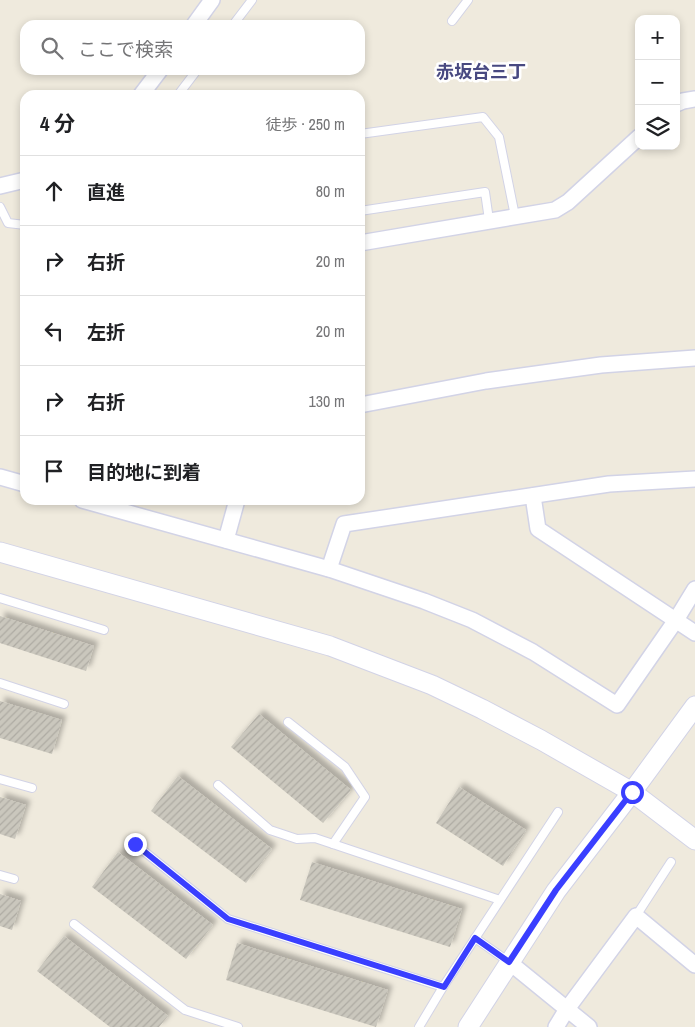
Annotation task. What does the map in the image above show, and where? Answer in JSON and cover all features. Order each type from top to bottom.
[{"type":"street","points":[[197,20],[208,2]]},
{"type":"street","points":[[145,90],[156,75]]},
{"type":"street","points":[[680,102],[695,99]]},
{"type":"street","points":[[365,243],[555,210],[568,202],[635,141]]},
{"type":"street","points":[[0,186],[20,181]]},
{"type":"street","points":[[365,404],[486,381],[601,365],[695,358]]},
{"type":"street","points":[[0,477],[20,483]]},
{"type":"street","points":[[329,569],[344,524],[609,484],[695,479]]},
{"type":"street","points":[[533,496],[538,529],[695,633]]},
{"type":"street","points":[[226,540],[236,505]]},
{"type":"street","points":[[126,506],[226,540],[329,569],[424,600],[472,620],[533,652],[617,705],[695,590]]},
{"type":"street","points":[[0,552],[340,650],[432,685],[541,740],[632,792],[695,840]]},
{"type":"street","points":[[468,1027],[556,890],[632,792],[695,706]]},
{"type":"street","points":[[556,1027],[567,1009],[636,916],[695,966]]},
{"type":"street","points":[[509,962],[589,1027]]},
{"type":"lane","points":[[237,20],[252,0]]},
{"type":"lane","points":[[452,21],[468,0]]},
{"type":"lane","points":[[182,90],[193,75]]},
{"type":"lane","points":[[365,133],[483,117],[499,137],[515,216]]},
{"type":"lane","points":[[365,210],[485,192],[490,220]]},
{"type":"lane","points":[[0,207],[8,223],[20,224]]},
{"type":"lane","points":[[0,598],[104,630]]},
{"type":"lane","points":[[0,683],[64,704]]},
{"type":"lane","points":[[288,722],[345,767],[365,797],[332,844]]},
{"type":"lane","points":[[0,779],[32,788]]},
{"type":"lane","points":[[218,785],[270,830],[297,839],[315,838],[500,900]]},
{"type":"lane","points":[[419,1027],[558,812]]},
{"type":"lane","points":[[135,844],[228,919],[444,987]]},
{"type":"lane","points":[[636,916],[671,862]]},
{"type":"lane","points":[[0,875],[14,879]]},
{"type":"lane","points":[[74,924],[185,1010],[238,1027]]},
{"type":"lane","points":[[475,938],[509,962]]},
{"type":"building","points":[[0,616],[94,646],[86,671],[0,643]]},
{"type":"building","points":[[0,701],[62,720],[52,754],[0,738]]},
{"type":"building","points":[[259,714],[351,790],[323,823],[231,747]]},
{"type":"building","points":[[178,776],[272,849],[246,883],[151,811]]},
{"type":"building","points":[[459,787],[526,830],[503,866],[436,823]]},
{"type":"building","points":[[0,797],[26,805],[15,839],[0,834]]},
{"type":"building","points":[[118,852],[213,925],[186,959],[92,887]]},
{"type":"building","points":[[312,862],[462,909],[450,947],[300,900]]},
{"type":"building","points":[[0,894],[21,901],[12,930],[0,926]]},
{"type":"building","points":[[64,936],[168,1016],[159,1027],[110,1027],[37,971]]},
{"type":"building","points":[[237,943],[388,990],[376,1027],[226,980]]},
{"type":"district","name":"赤坂台三丁","points":[[481,71]]},
{"type":"route","points":[[135,844],[228,919],[444,987],[475,938],[509,962],[556,890],[632,792]]}]
